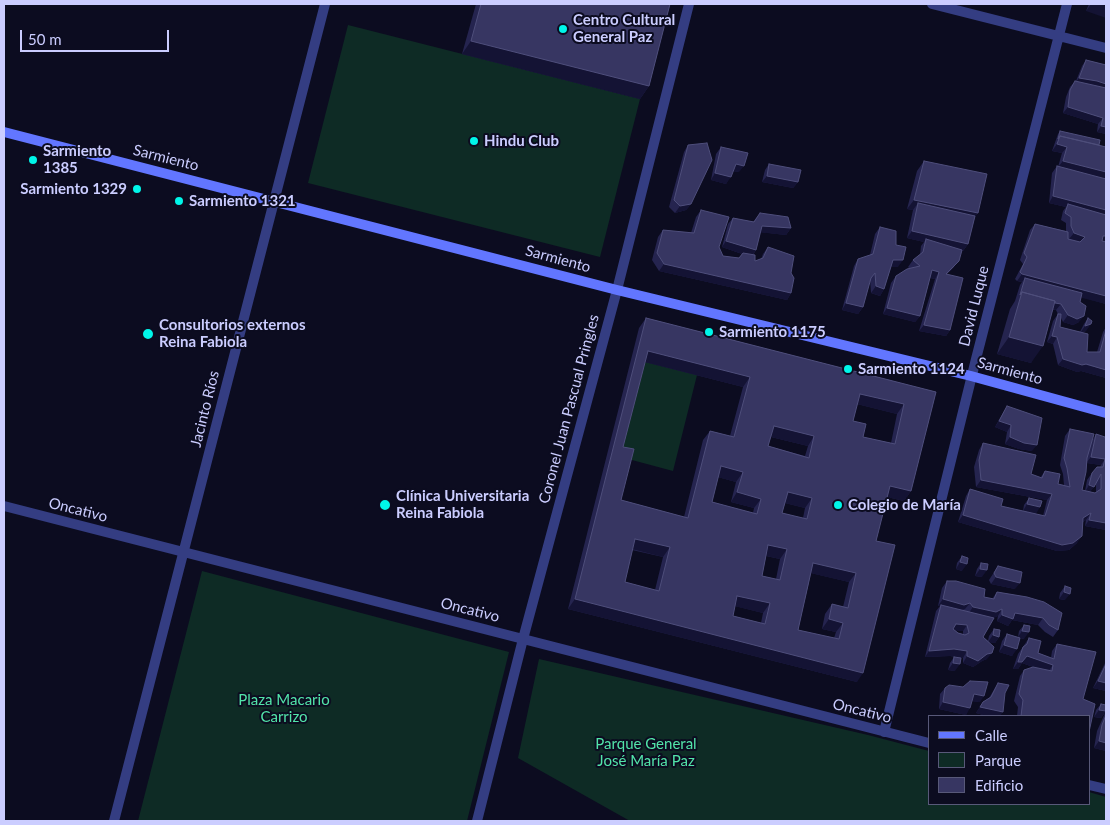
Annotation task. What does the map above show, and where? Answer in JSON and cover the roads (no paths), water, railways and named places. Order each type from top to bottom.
[{"type":"main road","name":"Sarmiento","points":[[4,132],[617,290],[972,376],[1106,413]]},
{"type":"street","name":"Jacinto Ríos","points":[[114,821],[325,4]]},
{"type":"street","name":"Coronel Juan Pascual Pringles","points":[[477,821],[523,639],[617,290],[689,4]]},
{"type":"street","points":[[932,4],[1106,48]]},
{"type":"street","name":"David Luque","points":[[884,732],[1067,4]]},
{"type":"street","name":"Oncativo","points":[[4,506],[928,743]]},
{"type":"street","points":[[1090,785],[1106,789]]},
{"type":"place","name":"Centro Cultural General Paz","points":[[563,29]]},
{"type":"place","name":"Hindu Club","points":[[474,141]]},
{"type":"place","name":"Sarmiento 1385","points":[[33,160]]},
{"type":"place","name":"Sarmiento 1329","points":[[137,189]]},
{"type":"place","name":"Sarmiento 1321","points":[[179,201]]},
{"type":"place","name":"Sarmiento 1175","points":[[709,332]]},
{"type":"place","name":"Consultorios externos Reina Fabiola","points":[[148,334]]},
{"type":"place","name":"Sarmiento 1124","points":[[848,369]]},
{"type":"place","name":"Clínica Universitaria Reina Fabiola","points":[[385,505]]},
{"type":"place","name":"Colegio de María","points":[[838,505]]},
{"type":"park label","name":"Plaza Macario Carrizo","points":[[284,708]]},
{"type":"park label","name":"Parque General José María Paz","points":[[646,752]]}]
